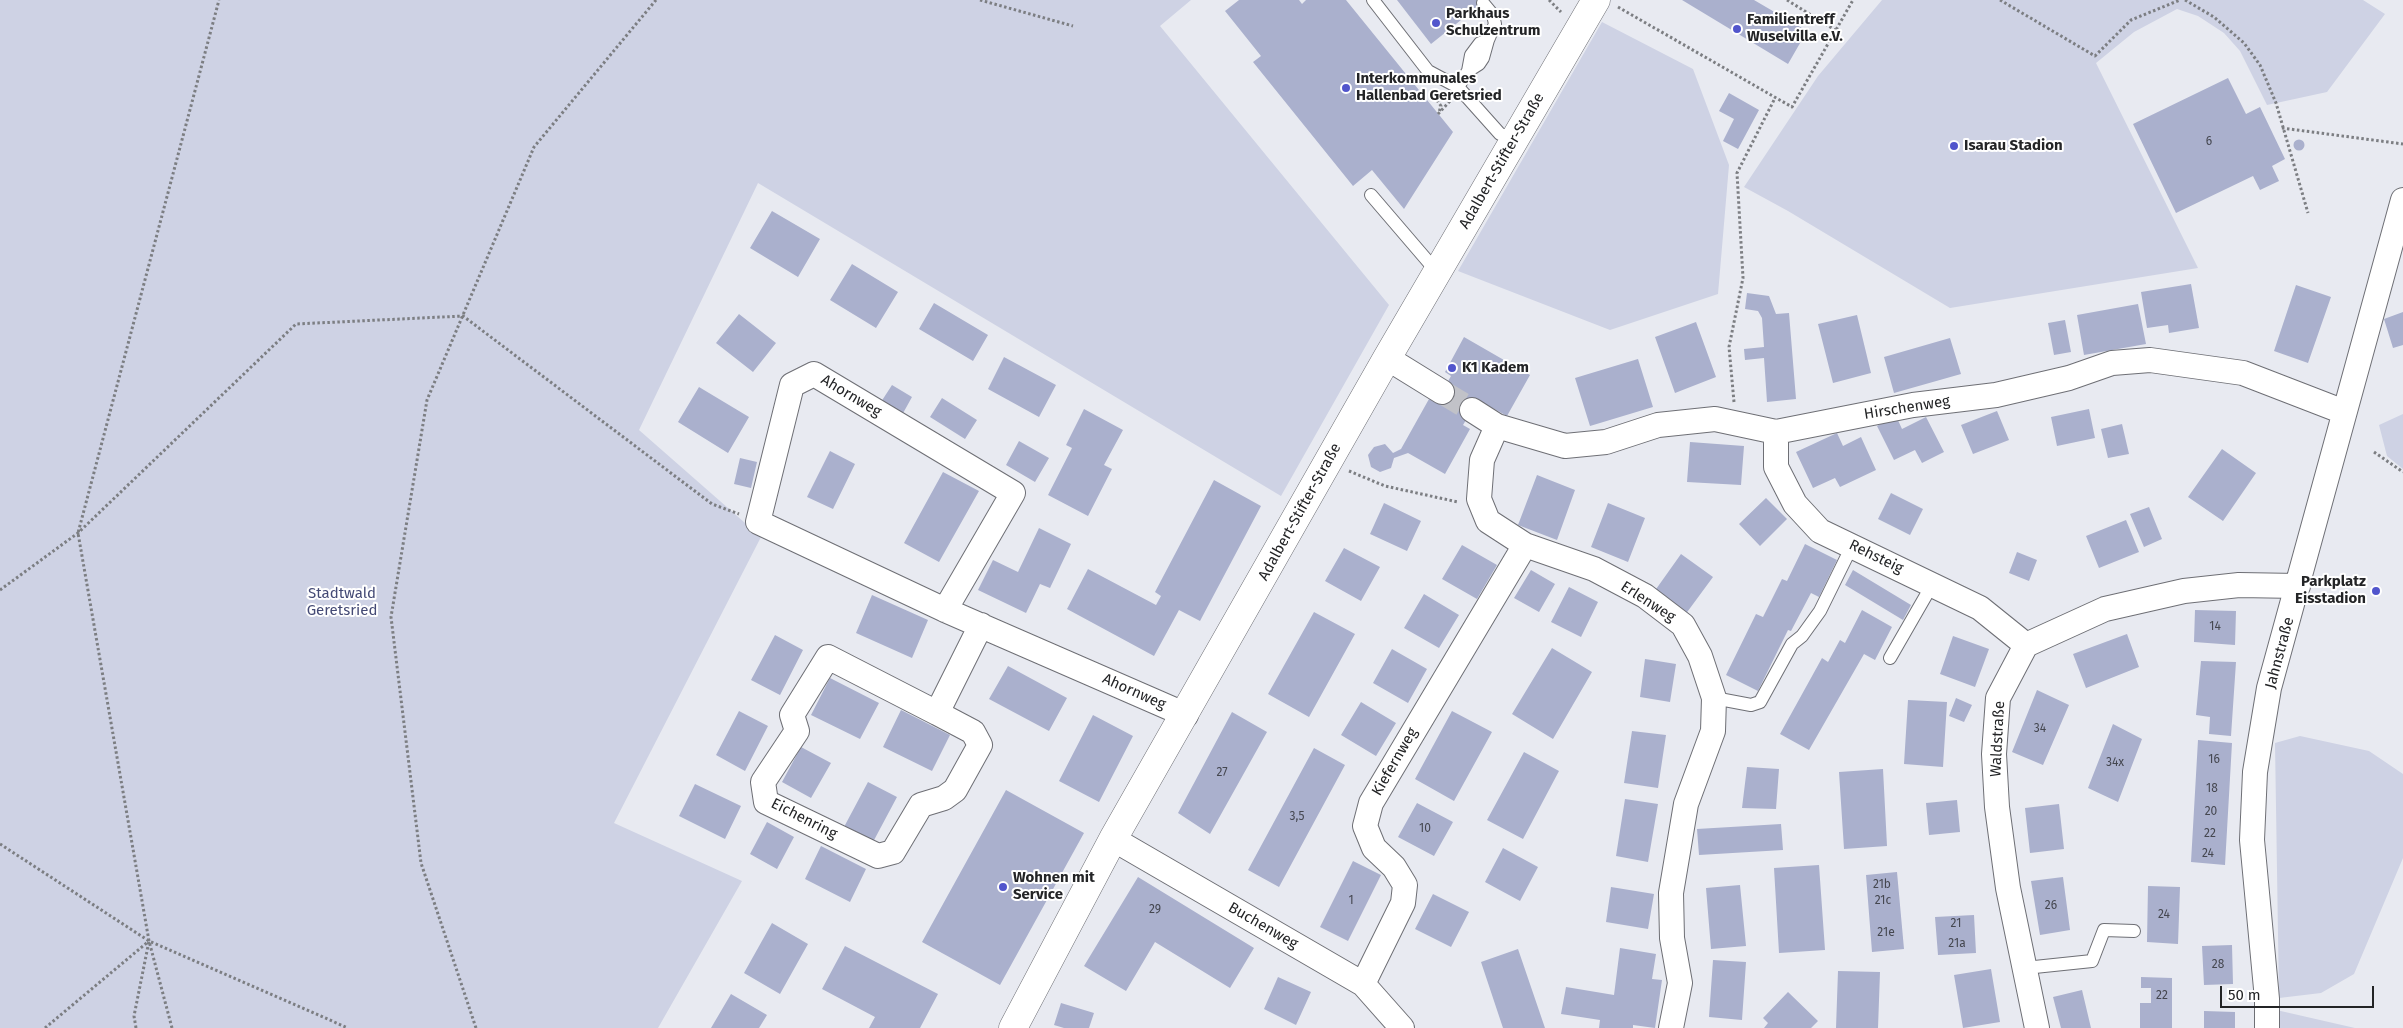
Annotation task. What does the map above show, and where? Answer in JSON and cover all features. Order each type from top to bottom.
[{"type":"street","name":"Adalbert-Stifter-Straße","points":[[1013,1028],[1113,839],[1186,715],[1387,358],[1593,6]]},
{"type":"street","name":"Jahnstraße","points":[[2267,1028],[2267,999],[2252,840],[2255,772],[2269,688],[2344,412],[2393,272],[2403,200]]},
{"type":"street","points":[[1387,358],[1442,392]]},
{"type":"street","name":"Hirschenweg","points":[[1472,410],[1497,426],[1565,446],[1606,442],[1658,425],[1715,419],[1776,432],[1913,405],[1996,395],[2069,378],[2112,364],[2150,360],[2243,373],[2344,412]]},
{"type":"street","name":"Ahornweg","points":[[945,610],[1013,492],[814,374],[792,385],[758,522],[945,610],[1186,715]]},
{"type":"street","name":"Erlenweg","points":[[1497,426],[1482,460],[1480,499],[1488,521],[1525,545],[1594,570],[1645,596],[1683,626],[1700,656],[1714,698],[1713,731],[1686,804],[1671,893],[1672,938],[1680,983],[1671,1028]]},
{"type":"street","name":"Rehsteig","points":[[1776,432],[1776,466],[1795,504],[1820,531],[1980,608],[2026,645]]},
{"type":"street","name":"Kiefernweg","points":[[1363,984],[1403,903],[1405,885],[1394,867],[1374,848],[1365,826],[1371,804],[1525,545]]},
{"type":"street","points":[[2026,645],[2106,609],[2184,591],[2239,586],[2298,586]]},
{"type":"street","points":[[937,713],[981,626]]},
{"type":"street","name":"Waldstraße","points":[[2026,645],[1998,698],[1994,754],[1997,807],[2008,888],[2037,1028]]},
{"type":"street","name":"Eichenring","points":[[828,657],[937,713],[973,732],[980,745],[955,790],[944,798],[921,805],[893,852],[878,856],[766,802],[763,782],[796,731],[792,715],[828,657]]},
{"type":"street","name":"Buchenweg","points":[[1113,839],[1363,984],[1402,1028]]},
{"type":"lane","points":[[1373,0],[1428,71],[1458,87],[1500,134],[1515,138]]},
{"type":"lane","points":[[1458,87],[1468,71],[1471,55],[1480,43],[1488,40],[1495,24],[1493,15],[1483,2]]},
{"type":"lane","points":[[1371,194],[1437,272]]},
{"type":"lane","points":[[1714,698],[1751,705],[1760,702],[1792,644],[1802,636],[1820,610],[1852,546]]},
{"type":"lane","points":[[1890,658],[1932,585]]},
{"type":"lane","points":[[2025,968],[2092,961],[2104,930],[2134,932]]},
{"type":"path","points":[[172,1028],[149,941],[78,533],[219,0]]},
{"type":"path","points":[[476,1028],[421,863],[391,617],[427,400],[534,147],[656,0]]},
{"type":"path","points":[[980,0],[1072,26]]},
{"type":"path","points":[[1787,0],[1836,30]]},
{"type":"path","points":[[1593,6],[1615,5],[1792,108],[1853,0]]},
{"type":"path","points":[[2000,0],[2095,56],[2131,20],[2180,0]]},
{"type":"path","points":[[2185,0],[2214,17],[2244,43],[2260,65],[2276,103],[2308,213]]},
{"type":"path","points":[[1436,86],[1430,91],[1441,106],[1438,114],[1449,104],[1444,98]]},
{"type":"path","points":[[1734,423],[1733,377],[1729,347],[1743,278],[1737,173],[1775,98]]},
{"type":"path","points":[[2282,128],[2403,144]]},
{"type":"path","points":[[0,590],[78,533],[296,324],[463,316],[712,504],[758,522]]},
{"type":"path","points":[[2374,452],[2403,472]]},
{"type":"path","points":[[1328,462],[1385,486],[1407,492],[1459,502],[1480,499]]},
{"type":"path","points":[[0,844],[149,941],[348,1028]]},
{"type":"path","points":[[45,1028],[149,941]]},
{"type":"path","points":[[136,1028],[134,1016],[149,941]]},
{"type":"green space","name":"Stadtwald Geretsried","points":[[0,0],[1191,0],[1160,26],[1389,305],[1281,496],[758,183],[639,430],[761,537],[614,823],[742,881],[658,1028],[0,1028]]},
{"type":"green space","name":"Isarau Stadion","points":[[1882,0],[2363,0],[2385,14],[2327,92],[2267,105],[2240,51],[2224,33],[2198,16],[2177,9],[2134,32],[2096,63],[2198,268],[1950,308],[1788,211],[1744,187],[1818,76]]},
{"type":"green space","points":[[1602,22],[1693,69],[1729,165],[1718,294],[1610,330],[1458,271]]},
{"type":"green space","points":[[2403,414],[2403,469],[2387,456],[2379,425]]},
{"type":"green space","points":[[2300,736],[2369,751],[2403,774],[2403,858],[2354,974],[2321,993],[2279,998],[2275,743]]},
{"type":"green space","points":[[2272,1009],[2355,1028],[2272,1028]]},
{"type":"building","name":"Interkommunales Hallenbad Geretsried","points":[[1239,0],[1299,0],[1302,4],[1306,0],[1346,0],[1453,132],[1404,209],[1372,170],[1353,186],[1253,62],[1261,56],[1225,11]]},
{"type":"building","name":"Parkhaus Schulzentrum","points":[[1397,0],[1486,0],[1431,44]]},
{"type":"building","points":[[1682,0],[1754,0],[1807,31],[1788,64]]},
{"type":"building","points":[[2228,78],[2246,114],[2260,107],[2285,159],[2272,166],[2279,181],[2260,190],[2253,176],[2176,213],[2133,124]]},
{"type":"building","points":[[1729,93],[1759,110],[1738,149],[1723,141],[1734,119],[1719,111]]},
{"type":"building","points":[[2297,140],[2301,140],[2304,145],[2303,149],[2297,150],[2294,147],[2294,143]]},
{"type":"building","points":[[772,211],[820,239],[798,277],[750,248]]},
{"type":"building","points":[[852,264],[898,292],[876,328],[830,300]]},
{"type":"building","points":[[2191,284],[2199,328],[2169,333],[2168,325],[2147,328],[2141,292]]},
{"type":"building","points":[[2296,285],[2331,297],[2308,363],[2274,351]]},
{"type":"building","points":[[1747,293],[1769,296],[1776,314],[1789,313],[1796,399],[1767,402],[1764,358],[1745,360],[1744,349],[1764,347],[1762,318],[1758,311],[1745,309]]},
{"type":"building","points":[[934,303],[988,335],[973,361],[919,329]]},
{"type":"building","points":[[2138,304],[2146,344],[2084,355],[2077,315]]},
{"type":"building","points":[[2403,312],[2403,345],[2393,348],[2384,319]]},
{"type":"building","points":[[739,314],[776,343],[753,372],[716,343]]},
{"type":"building","points":[[1857,315],[1871,373],[1833,383],[1818,324]]},
{"type":"building","points":[[2065,320],[2071,352],[2054,355],[2048,323]]},
{"type":"building","points":[[1696,322],[1716,377],[1675,393],[1655,337]]},
{"type":"building","points":[[1464,337],[1530,375],[1507,416],[1478,400],[1463,425],[1470,429],[1445,474],[1408,453],[1394,458],[1391,468],[1380,472],[1371,467],[1368,455],[1374,447],[1385,444],[1393,453],[1401,449],[1429,399],[1436,403],[1451,376],[1445,372]]},
{"type":"building","points":[[1950,338],[1961,374],[1894,393],[1884,357]]},
{"type":"building","points":[[1004,357],[1056,385],[1039,417],[988,389]]},
{"type":"building","points":[[1638,359],[1653,407],[1590,426],[1575,378]]},
{"type":"building","points":[[892,385],[912,397],[902,415],[881,402]]},
{"type":"building","points":[[699,387],[749,417],[728,453],[678,422]]},
{"type":"building","points":[[942,398],[977,420],[965,439],[930,417]]},
{"type":"building","points":[[1084,409],[1123,430],[1104,465],[1112,469],[1088,516],[1048,495],[1072,448],[1066,445]]},
{"type":"building","points":[[2089,409],[2095,438],[2057,446],[2051,417]]},
{"type":"building","points":[[1997,411],[2009,440],[1973,454],[1961,425]]},
{"type":"building","points":[[1896,416],[1902,429],[1926,417],[1944,452],[1922,463],[1915,450],[1894,460],[1877,426]]},
{"type":"building","points":[[2122,424],[2129,454],[2108,458],[2101,429]]},
{"type":"building","points":[[1837,433],[1843,446],[1861,437],[1876,470],[1840,487],[1835,478],[1813,488],[1796,452]]},
{"type":"building","points":[[1019,441],[1049,458],[1035,482],[1006,465]]},
{"type":"building","points":[[1690,442],[1744,446],[1741,485],[1687,482]]},
{"type":"building","points":[[2222,449],[2256,473],[2223,521],[2188,497]]},
{"type":"building","points":[[830,451],[855,464],[833,509],[807,497]]},
{"type":"building","points":[[740,458],[757,462],[751,488],[734,484]]},
{"type":"building","points":[[943,472],[979,491],[939,562],[904,543]]},
{"type":"building","points":[[1537,475],[1575,490],[1557,540],[1518,525]]},
{"type":"building","points":[[1214,480],[1261,506],[1200,621],[1179,610],[1154,656],[1067,609],[1088,569],[1156,605],[1161,596],[1155,592]]},
{"type":"building","points":[[1891,493],[1923,509],[1910,535],[1878,519]]},
{"type":"building","points":[[1766,498],[1787,519],[1760,546],[1739,524]]},
{"type":"building","points":[[1384,503],[1421,521],[1407,551],[1370,534]]},
{"type":"building","points":[[1608,503],[1645,518],[1628,562],[1591,547]]},
{"type":"building","points":[[2149,507],[2162,539],[2144,547],[2130,514]]},
{"type":"building","points":[[2126,520],[2139,552],[2099,568],[2086,536]]},
{"type":"building","points":[[1039,528],[1071,544],[1050,588],[1040,584],[1026,613],[978,590],[993,560],[1018,572]]},
{"type":"building","points":[[1805,544],[1837,560],[1819,597],[1811,593],[1791,631],[1788,630],[1758,691],[1726,675],[1756,614],[1763,617],[1782,579],[1787,581]]},
{"type":"building","points":[[1462,545],[1497,565],[1477,599],[1442,579]]},
{"type":"building","points":[[1344,548],[1380,567],[1361,601],[1325,581]]},
{"type":"building","points":[[2017,552],[2037,560],[2029,581],[2009,573]]},
{"type":"building","points":[[1681,554],[1713,577],[1685,615],[1654,592]]},
{"type":"building","points":[[1531,570],[1555,584],[1539,612],[1514,598]]},
{"type":"building","points":[[1853,570],[1911,605],[1903,620],[1845,585]]},
{"type":"building","points":[[1569,587],[1598,602],[1581,637],[1551,622]]},
{"type":"building","points":[[1424,594],[1459,615],[1439,648],[1404,628]]},
{"type":"building","points":[[872,595],[928,620],[912,658],[856,633]]},
{"type":"building","points":[[1862,610],[1892,627],[1875,660],[1864,654],[1809,750],[1780,734],[1822,658],[1828,662],[1840,640],[1845,643]]},
{"type":"building","points":[[2195,610],[2236,611],[2235,645],[2194,642]]},
{"type":"building","points":[[1314,612],[1355,634],[1309,717],[1268,694]]},
{"type":"building","points":[[2127,634],[2139,667],[2086,688],[2073,654]]},
{"type":"building","points":[[775,635],[803,650],[780,695],[751,680]]},
{"type":"building","points":[[1953,636],[1989,649],[1975,687],[1940,674]]},
{"type":"building","points":[[1552,648],[1592,672],[1553,739],[1512,714]]},
{"type":"building","points":[[1392,649],[1427,669],[1408,703],[1373,683]]},
{"type":"building","points":[[1645,659],[1676,664],[1670,702],[1640,697]]},
{"type":"building","points":[[2201,661],[2236,662],[2231,736],[2209,734],[2210,717],[2196,715]]},
{"type":"building","points":[[1008,666],[1067,698],[1049,731],[989,699]]},
{"type":"building","points":[[830,678],[879,703],[860,739],[811,715]]},
{"type":"building","points":[[2037,690],[2069,705],[2043,765],[2012,752]]},
{"type":"building","points":[[1956,698],[1972,705],[1964,722],[1949,716]]},
{"type":"building","points":[[1908,700],[1947,702],[1943,767],[1904,764]]},
{"type":"building","points":[[1361,702],[1396,723],[1376,756],[1341,735]]},
{"type":"building","points":[[901,710],[950,735],[932,771],[883,747]]},
{"type":"building","points":[[739,711],[768,726],[745,771],[716,755]]},
{"type":"building","points":[[1452,711],[1492,732],[1454,801],[1415,779]]},
{"type":"building","points":[[1232,712],[1267,732],[1210,834],[1178,813]]},
{"type":"building","points":[[1093,715],[1133,736],[1099,802],[1059,781]]},
{"type":"building","points":[[2113,724],[2142,739],[2118,802],[2088,788]]},
{"type":"building","points":[[1632,731],[1666,735],[1658,788],[1624,783]]},
{"type":"building","points":[[2198,740],[2232,743],[2225,865],[2191,862]]},
{"type":"building","points":[[801,747],[831,763],[811,798],[782,782]]},
{"type":"building","points":[[1314,748],[1345,765],[1279,887],[1248,870]]},
{"type":"building","points":[[1524,752],[1559,771],[1523,839],[1487,820]]},
{"type":"building","points":[[1747,767],[1779,769],[1776,809],[1742,808]]},
{"type":"building","points":[[1883,769],[1887,846],[1844,849],[1839,772]]},
{"type":"building","points":[[868,782],[897,797],[873,842],[844,827]]},
{"type":"building","points":[[695,784],[741,806],[725,839],[679,816]]},
{"type":"building","name":"Wohnen mit Service","points":[[1006,790],[1084,833],[1000,985],[922,942]]},
{"type":"building","points":[[1625,799],[1658,804],[1648,862],[1616,856]]},
{"type":"building","points":[[1957,800],[1960,832],[1929,835],[1926,803]]},
{"type":"building","points":[[1417,803],[1453,822],[1434,856],[1398,837]]},
{"type":"building","points":[[2059,804],[2064,849],[2030,853],[2025,808]]},
{"type":"building","points":[[767,822],[794,837],[777,869],[750,854]]},
{"type":"building","points":[[1781,824],[1783,850],[1699,855],[1697,829]]},
{"type":"building","points":[[821,846],[866,869],[850,902],[805,879]]},
{"type":"building","points":[[1503,848],[1538,867],[1520,901],[1485,882]]},
{"type":"building","points":[[1353,861],[1381,875],[1348,941],[1320,927]]},
{"type":"building","points":[[1819,865],[1825,950],[1779,953],[1774,868]]},
{"type":"building","points":[[1897,872],[1904,949],[1872,952],[1866,875]]},
{"type":"building","points":[[1138,877],[1254,948],[1230,988],[1155,942],[1126,991],[1084,966]]},
{"type":"building","points":[[2063,877],[2070,930],[2040,935],[2031,881]]},
{"type":"building","points":[[1740,885],[1746,946],[1711,949],[1706,888]]},
{"type":"building","points":[[2148,886],[2180,887],[2178,944],[2147,942]]},
{"type":"building","points":[[1611,887],[1654,894],[1648,929],[1606,922]]},
{"type":"building","points":[[1433,894],[1469,912],[1451,947],[1415,929]]},
{"type":"building","points":[[1974,915],[1976,953],[1938,955],[1935,917]]},
{"type":"building","points":[[772,923],[808,944],[780,994],[744,973]]},
{"type":"building","points":[[2232,945],[2233,984],[2204,985],[2202,946]]},
{"type":"building","points":[[845,946],[938,994],[920,1028],[869,1028],[875,1017],[822,989]]},
{"type":"building","points":[[1620,948],[1656,954],[1652,979],[1662,980],[1655,1028],[1633,1025],[1633,1028],[1599,1028],[1600,1020],[1561,1014],[1566,987],[1614,995]]},
{"type":"building","points":[[1518,949],[1545,1028],[1503,1028],[1481,962]]},
{"type":"building","points":[[1713,960],[1746,962],[1742,1020],[1709,1017]]},
{"type":"building","points":[[1991,969],[2000,1022],[1963,1028],[1954,975]]},
{"type":"building","points":[[1838,971],[1880,972],[1878,1028],[1836,1028]]},
{"type":"building","points":[[1278,977],[1311,992],[1296,1025],[1264,1009]]},
{"type":"building","points":[[2141,977],[2172,978],[2172,1028],[2140,1028],[2140,1003],[2151,1003],[2151,988],[2141,988]]},
{"type":"building","points":[[2082,990],[2091,1028],[2061,1028],[2053,997]]},
{"type":"building","points":[[1788,992],[1818,1021],[1811,1028],[1764,1028],[1768,1023],[1763,1018]]},
{"type":"building","points":[[731,994],[767,1015],[759,1028],[711,1028]]},
{"type":"building","points":[[1061,1003],[1094,1013],[1089,1028],[1064,1028],[1054,1025]]},
{"type":"building","points":[[2204,1011],[2235,1012],[2235,1028],[2204,1028]]},
{"type":"tunnel","points":[[1442,392],[1472,410]]},
{"type":"place","name":"Parkhaus Schulzentrum","points":[[1436,23]]},
{"type":"place","name":"Familientreff Wuselvilla e.V.","points":[[1737,29]]},
{"type":"place","name":"Interkommunales Hallenbad Geretsried","points":[[1346,88]]},
{"type":"place","name":"Isarau Stadion","points":[[1954,146]]},
{"type":"place","name":"K1 Kadem","points":[[1452,368]]},
{"type":"place","name":"Parkplatz Eisstadion","points":[[2376,591]]},
{"type":"place","name":"Wohnen mit Service","points":[[1003,887]]}]
